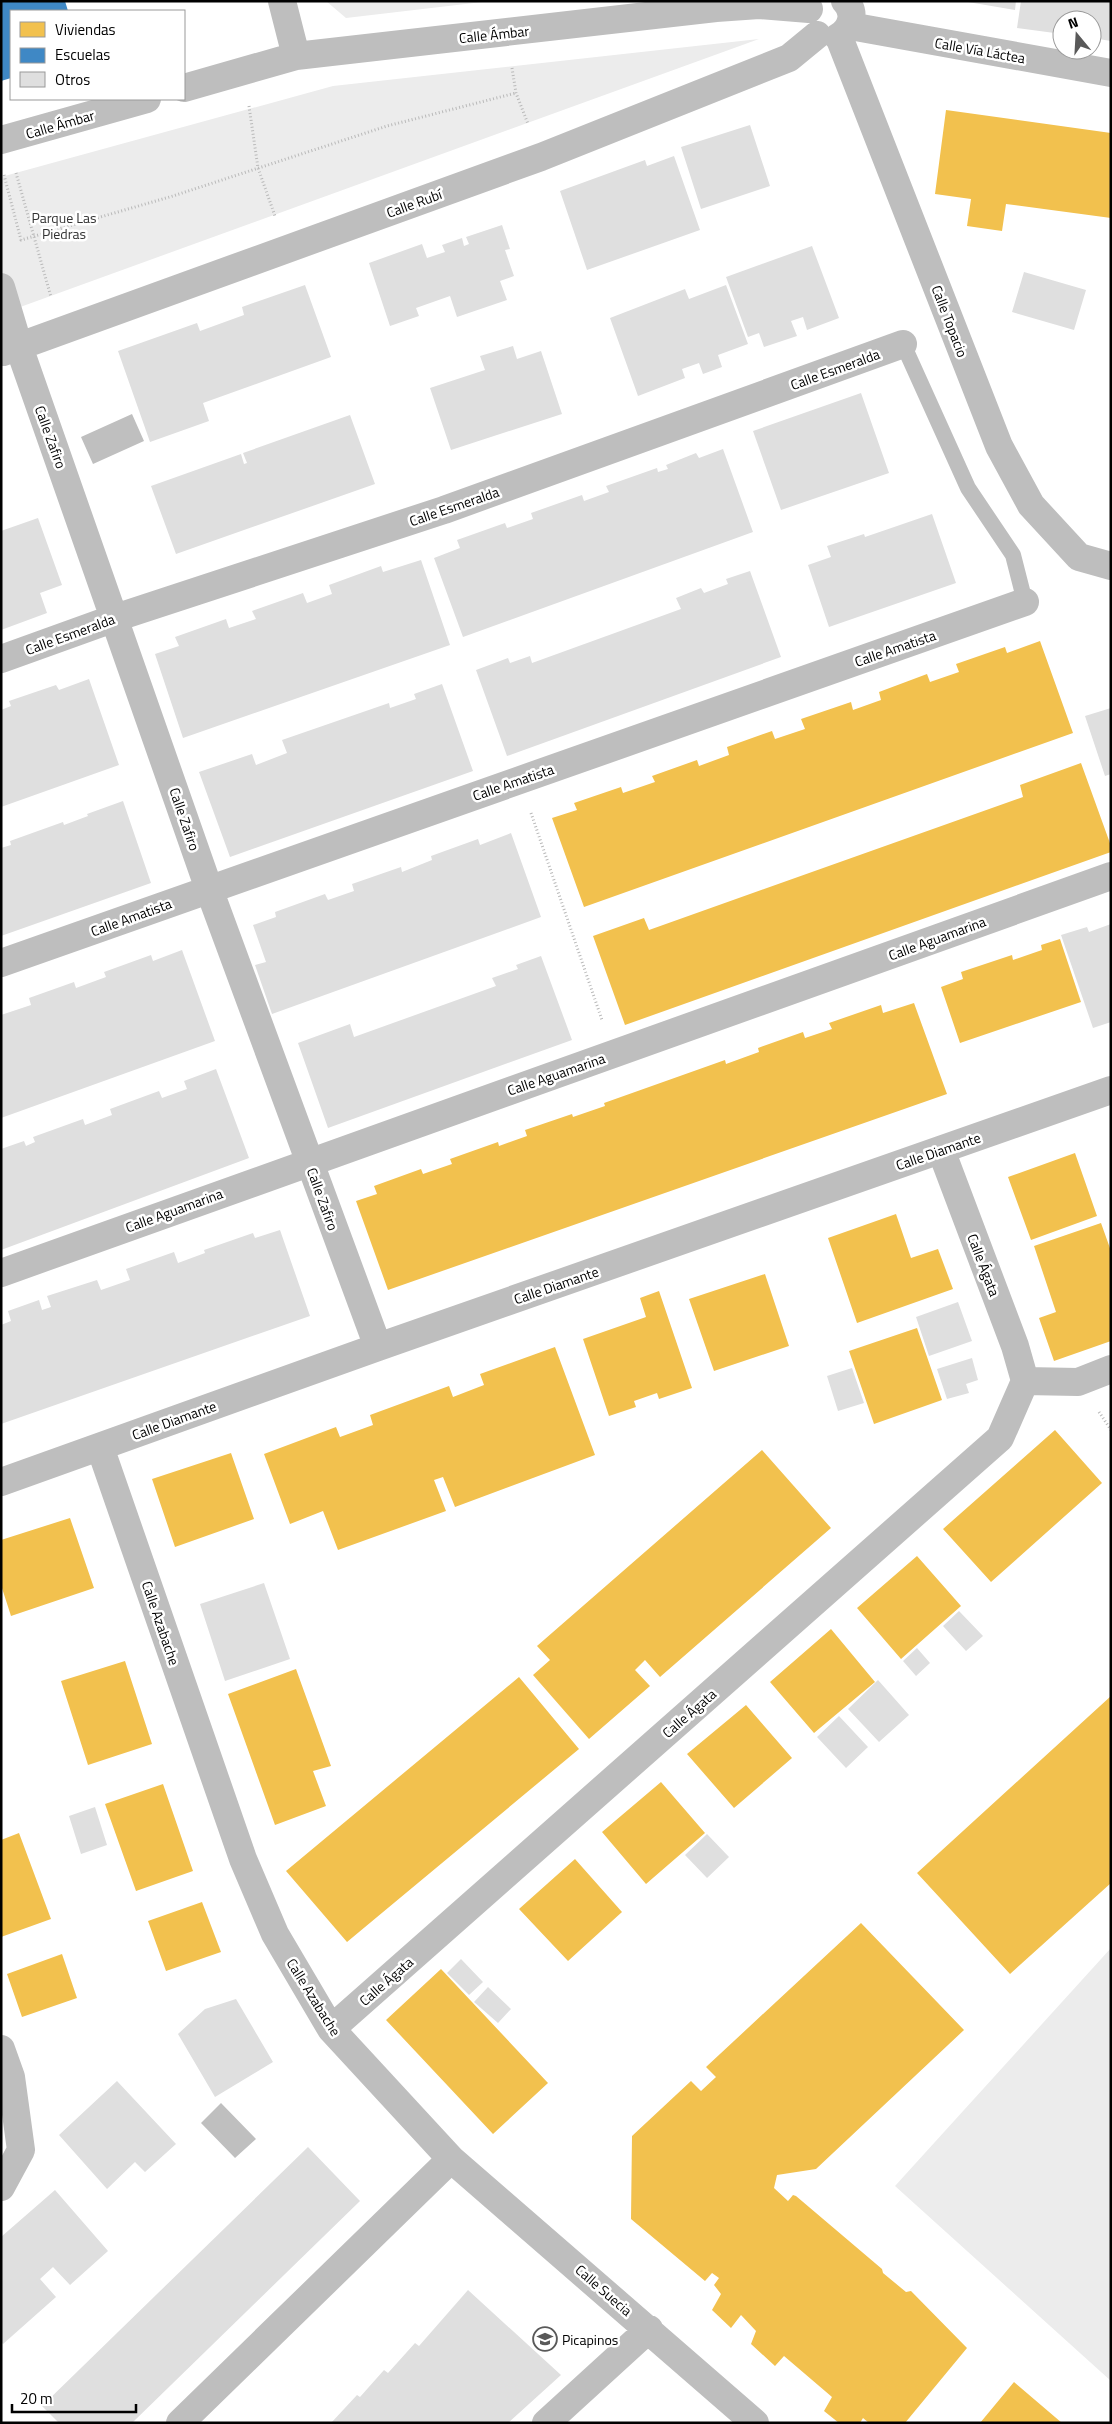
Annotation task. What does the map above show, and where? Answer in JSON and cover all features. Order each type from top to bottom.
[{"type":"street","points":[[282,1],[296,56]]},
{"type":"street","name":"Calle Ámbar","points":[[185,88],[296,56],[716,8],[759,5],[812,5]]},
{"type":"street","name":"Calle Topacio","points":[[812,5],[808,20],[838,25],[999,446],[1031,505],[1080,556],[1111,566]]},
{"type":"street","name":"Calle Vía Láctea","points":[[838,25],[1111,73]]},
{"type":"street","name":"Calle Rubí","points":[[10,350],[541,157],[790,58],[838,25]]},
{"type":"street","name":"Calle Ámbar","points":[[4,140],[144,100]]},
{"type":"street","name":"Calle Zafiro","points":[[1,287],[10,350],[115,618],[209,889],[378,1347]]},
{"type":"street","name":"Calle Esmeralda","points":[[1,659],[115,618],[444,510],[903,344]]},
{"type":"street","name":"Calle Amatista","points":[[1,963],[1026,602]]},
{"type":"street","name":"Calle Aguamarina","points":[[1,1274],[309,1161],[1111,876]]},
{"type":"street","name":"Calle Diamante","points":[[1,1482],[378,1347],[1111,1090]]},
{"type":"street","name":"Calle Ágata","points":[[331,2029],[1000,1438],[1025,1381],[1015,1346],[941,1150]]},
{"type":"street","points":[[1025,1381],[1078,1382],[1111,1369]]},
{"type":"street","name":"Calle Azabache","points":[[100,1447],[243,1858],[276,1934],[331,2029],[451,2159]]},
{"type":"street","points":[[1,2049],[11,2077],[21,2150],[1,2187]]},
{"type":"street","points":[[180,2423],[451,2159]]},
{"type":"street","name":"Calle Suecia","points":[[451,2159],[755,2423]]},
{"type":"street","points":[[546,2423],[649,2329]]},
{"type":"lane","points":[[903,344],[968,488],[1012,555],[1026,602]]},
{"type":"path","points":[[508,32],[516,93],[541,157]]},
{"type":"path","points":[[244,71],[258,168],[287,249]]},
{"type":"path","points":[[1,173],[3,173],[20,240],[258,168],[387,126],[516,93]]},
{"type":"path","points":[[4,140],[61,331]]},
{"type":"path","points":[[519,780],[613,1054]]},
{"type":"green space","points":[[326,1],[491,1],[346,18]]},
{"type":"green space","name":"Parque Las Piedras","points":[[759,39],[1,314],[1,177],[333,86]]},
{"type":"green space","points":[[1111,1948],[1111,2381],[895,2186]]},
{"type":"shaded area","points":[[132,414],[144,441],[93,464],[81,437]]},
{"type":"shaded area","points":[[221,2103],[256,2139],[235,2158],[201,2123]]},
{"type":"building: Viviendas","points":[[946,110],[1111,133],[1111,218],[1006,204],[1002,231],[967,226],[971,199],[935,194]]},
{"type":"building: Viviendas","points":[[1040,641],[1073,733],[584,907],[552,818],[577,810],[574,803],[621,787],[623,793],[655,782],[652,776],[697,760],[699,766],[729,755],[727,747],[772,731],[775,739],[805,729],[801,719],[851,702],[853,710],[881,700],[879,692],[927,674],[930,682],[959,672],[956,664],[1005,647],[1007,653]]},
{"type":"building: Viviendas","points":[[1081,763],[1111,846],[1111,852],[625,1025],[593,936],[644,918],[649,930],[1023,797],[1020,785]]},
{"type":"building: Viviendas","points":[[1060,939],[1081,1002],[960,1043],[941,987],[963,979],[961,972],[1012,955],[1013,960],[1042,950],[1041,945]]},
{"type":"building: Viviendas","points":[[914,1003],[947,1094],[388,1290],[356,1201],[377,1194],[374,1186],[421,1169],[423,1174],[452,1164],[450,1159],[498,1142],[499,1146],[527,1136],[525,1130],[572,1114],[573,1117],[605,1106],[604,1103],[725,1060],[726,1064],[759,1052],[758,1048],[803,1032],[805,1038],[832,1029],[829,1023],[881,1005],[883,1013]]},
{"type":"building: Viviendas","points":[[1075,1153],[1097,1216],[1031,1240],[1008,1177]]},
{"type":"building: Viviendas","points":[[896,1214],[911,1258],[938,1249],[953,1289],[857,1323],[828,1238]]},
{"type":"building: Viviendas","points":[[1101,1223],[1111,1251],[1111,1341],[1054,1361],[1039,1318],[1056,1312],[1034,1246]]},
{"type":"building: Viviendas","points":[[765,1274],[789,1346],[714,1371],[689,1299]]},
{"type":"building: Viviendas","points":[[659,1291],[692,1388],[659,1399],[657,1393],[634,1401],[636,1407],[609,1416],[583,1339],[646,1317],[640,1298]]},
{"type":"building: Viviendas","points":[[917,1328],[942,1400],[874,1424],[849,1351]]},
{"type":"building: Viviendas","points":[[555,1347],[595,1455],[455,1507],[443,1477],[434,1480],[446,1511],[338,1550],[323,1511],[290,1524],[264,1454],[336,1427],[340,1437],[373,1425],[370,1415],[449,1386],[453,1397],[484,1385],[480,1374]]},
{"type":"building: Viviendas","points":[[1055,1430],[1102,1483],[991,1582],[943,1529]]},
{"type":"building: Viviendas","points":[[762,1450],[831,1528],[660,1677],[645,1660],[635,1670],[650,1686],[589,1739],[533,1675],[550,1660],[537,1646]]},
{"type":"building: Viviendas","points":[[231,1453],[254,1519],[175,1547],[152,1479]]},
{"type":"building: Viviendas","points":[[70,1518],[94,1588],[11,1616],[1,1585],[1,1540]]},
{"type":"building: Viviendas","points":[[917,1556],[961,1606],[901,1659],[857,1608]]},
{"type":"building: Viviendas","points":[[831,1629],[875,1682],[814,1733],[770,1682]]},
{"type":"building: Viviendas","points":[[125,1661],[152,1744],[88,1765],[61,1681]]},
{"type":"building: Viviendas","points":[[296,1669],[331,1766],[313,1771],[326,1806],[275,1825],[228,1694]]},
{"type":"building: Viviendas","points":[[519,1677],[579,1749],[347,1942],[286,1871]]},
{"type":"building: Viviendas","points":[[1111,1696],[1111,1883],[1010,1974],[917,1873]]},
{"type":"building: Viviendas","points":[[746,1705],[792,1758],[734,1808],[687,1754]]},
{"type":"building: Viviendas","points":[[661,1782],[705,1833],[646,1884],[602,1832]]},
{"type":"building: Viviendas","points":[[163,1784],[193,1871],[136,1891],[105,1804]]},
{"type":"building: Viviendas","points":[[19,1833],[51,1919],[1,1937],[1,1840]]},
{"type":"building: Viviendas","points":[[575,1859],[622,1912],[568,1961],[519,1909]]},
{"type":"building: Viviendas","points":[[202,1902],[221,1952],[166,1971],[148,1921]]},
{"type":"building: Viviendas","points":[[861,1923],[964,2030],[816,2169],[777,2175],[774,2188],[788,2201],[793,2195],[796,2196],[882,2269],[883,2273],[906,2292],[911,2291],[967,2348],[905,2423],[869,2423],[863,2418],[860,2423],[839,2423],[824,2411],[832,2397],[784,2356],[775,2366],[751,2344],[756,2331],[741,2315],[731,2328],[712,2310],[721,2294],[714,2285],[719,2278],[712,2273],[705,2281],[631,2219],[632,2136],[691,2081],[701,2091],[716,2077],[706,2067]]},
{"type":"building: Viviendas","points":[[62,1954],[77,1998],[22,2017],[7,1974]]},
{"type":"building: Viviendas","points":[[441,1969],[548,2083],[493,2134],[386,2020]]},
{"type":"building: Viviendas","points":[[1014,2382],[1062,2423],[980,2423]]},
{"type":"building: Escuelas","points":[[1,1],[65,1],[68,10],[10,10],[10,78],[1,81]]},
{"type":"building: Otros","points":[[962,1],[1016,1],[1015,10]]},
{"type":"building: Otros","points":[[1021,1],[1111,1],[1111,41],[1102,40],[1102,10],[1052,10],[1052,33],[1017,28]]},
{"type":"building: Otros","points":[[750,125],[770,186],[701,209],[681,147]]},
{"type":"building: Otros","points":[[674,156],[700,230],[587,270],[560,191],[645,160],[647,166]]},
{"type":"building: Otros","points":[[502,225],[510,249],[505,250],[514,276],[500,281],[507,300],[457,317],[450,296],[416,308],[419,316],[390,326],[369,263],[422,244],[427,258],[445,252],[442,245],[462,238],[464,246],[469,244],[466,237]]},
{"type":"building: Otros","points":[[812,246],[839,318],[807,330],[803,317],[791,321],[797,336],[764,347],[759,333],[748,337],[726,277]]},
{"type":"building: Otros","points":[[1024,272],[1086,290],[1074,330],[1012,312]]},
{"type":"building: Otros","points":[[305,285],[331,357],[203,403],[209,421],[150,442],[118,351],[197,323],[200,331],[244,315],[242,307]]},
{"type":"building: Otros","points":[[726,285],[748,344],[718,355],[722,367],[703,374],[699,363],[682,369],[685,378],[638,396],[610,318],[685,289],[689,299]]},
{"type":"building: Otros","points":[[513,346],[517,359],[541,351],[562,414],[451,450],[430,388],[485,370],[480,356]]},
{"type":"building: Otros","points":[[861,393],[889,473],[781,510],[753,431]]},
{"type":"building: Otros","points":[[350,415],[375,484],[176,554],[151,486],[241,454],[244,464],[247,463],[243,453]]},
{"type":"building: Otros","points":[[723,449],[753,532],[463,637],[434,558],[460,548],[457,540],[505,523],[507,528],[533,519],[531,513],[582,495],[584,501],[609,492],[606,486],[657,468],[658,472],[668,469],[666,465],[696,453],[699,458]]},
{"type":"building: Otros","points":[[932,514],[956,583],[829,627],[808,565],[831,557],[827,546],[864,534],[865,537]]},
{"type":"building: Otros","points":[[38,518],[62,585],[40,593],[47,613],[1,630],[1,531]]},
{"type":"building: Otros","points":[[421,560],[450,645],[183,738],[155,654],[179,646],[175,637],[226,619],[229,628],[256,619],[252,611],[303,593],[307,603],[332,594],[329,585],[381,566],[383,572]]},
{"type":"building: Otros","points":[[750,571],[781,657],[507,756],[476,670],[508,658],[510,663],[530,656],[532,663],[681,609],[676,598],[701,588],[704,593],[728,584],[726,579]]},
{"type":"building: Otros","points":[[89,679],[119,765],[1,807],[1,710],[11,706],[9,701],[56,685],[59,690]]},
{"type":"building: Otros","points":[[442,684],[473,771],[230,857],[199,772],[252,754],[256,765],[287,753],[282,740],[389,703],[390,708],[416,699],[414,694]]},
{"type":"building: Otros","points":[[1111,708],[1111,774],[1105,776],[1085,716]]},
{"type":"building: Otros","points":[[123,801],[151,883],[1,936],[1,848],[11,845],[10,841],[63,822],[64,825],[88,816],[87,814]]},
{"type":"building: Otros","points":[[511,833],[541,917],[272,1014],[255,965],[266,962],[253,925],[276,917],[275,912],[325,894],[328,900],[354,891],[352,884],[401,867],[402,872],[432,860],[431,856],[478,839],[480,845]]},
{"type":"building: Otros","points":[[1111,924],[1111,1022],[1093,1028],[1061,935],[1087,927],[1089,932]]},
{"type":"building: Otros","points":[[182,950],[215,1041],[1,1118],[1,1015],[31,1005],[29,998],[74,982],[76,988],[106,977],[104,972],[151,955],[153,961]]},
{"type":"building: Otros","points":[[541,956],[572,1040],[328,1128],[298,1043],[350,1024],[354,1037],[496,986],[492,978],[518,969],[516,965]]},
{"type":"building: Otros","points":[[216,1069],[249,1158],[1,1250],[1,1149],[24,1141],[26,1146],[35,1142],[33,1137],[83,1119],[85,1125],[112,1115],[110,1109],[159,1091],[162,1098],[187,1089],[184,1081]]},
{"type":"building: Otros","points":[[280,1230],[310,1316],[1,1424],[1,1325],[11,1321],[8,1311],[39,1300],[42,1310],[51,1307],[47,1296],[97,1280],[101,1290],[130,1280],[126,1269],[174,1252],[178,1263],[205,1253],[204,1250],[253,1233],[255,1238]]},
{"type":"building: Otros","points":[[958,1302],[972,1341],[929,1356],[916,1317]]},
{"type":"building: Otros","points":[[972,1358],[978,1380],[966,1384],[969,1393],[947,1399],[937,1369]]},
{"type":"building: Otros","points":[[852,1368],[864,1403],[838,1411],[827,1376]]},
{"type":"building: Otros","points":[[264,1583],[290,1659],[225,1681],[200,1604]]},
{"type":"building: Otros","points":[[959,1611],[983,1636],[966,1651],[943,1626]]},
{"type":"building: Otros","points":[[917,1648],[930,1663],[916,1676],[903,1661]]},
{"type":"building: Otros","points":[[878,1680],[909,1715],[879,1742],[848,1709]]},
{"type":"building: Otros","points":[[839,1716],[868,1747],[846,1768],[817,1737]]},
{"type":"building: Otros","points":[[95,1807],[107,1845],[81,1854],[69,1816]]},
{"type":"building: Otros","points":[[707,1834],[729,1857],[707,1878],[685,1855]]},
{"type":"building: Otros","points":[[461,1959],[483,1982],[469,1995],[447,1973]]},
{"type":"building: Otros","points":[[488,1987],[511,2009],[498,2023],[474,2002]]},
{"type":"building: Otros","points":[[236,1999],[273,2062],[215,2097],[178,2034],[205,2009]]},
{"type":"building: Otros","points":[[117,2081],[176,2144],[145,2172],[135,2162],[107,2189],[59,2135]]},
{"type":"building: Otros","points":[[308,2147],[360,2201],[132,2423],[59,2423],[42,2406]]},
{"type":"building: Otros","points":[[55,2190],[108,2251],[70,2285],[53,2267],[40,2279],[56,2297],[3,2344],[1,2342],[1,2237]]},
{"type":"building: Otros","points":[[468,2290],[561,2375],[508,2423],[331,2423],[357,2395],[360,2397],[384,2370],[388,2373],[415,2343],[419,2346]]},
{"type":"place","name":"Picapinos","points":[[545,2339]]}]
